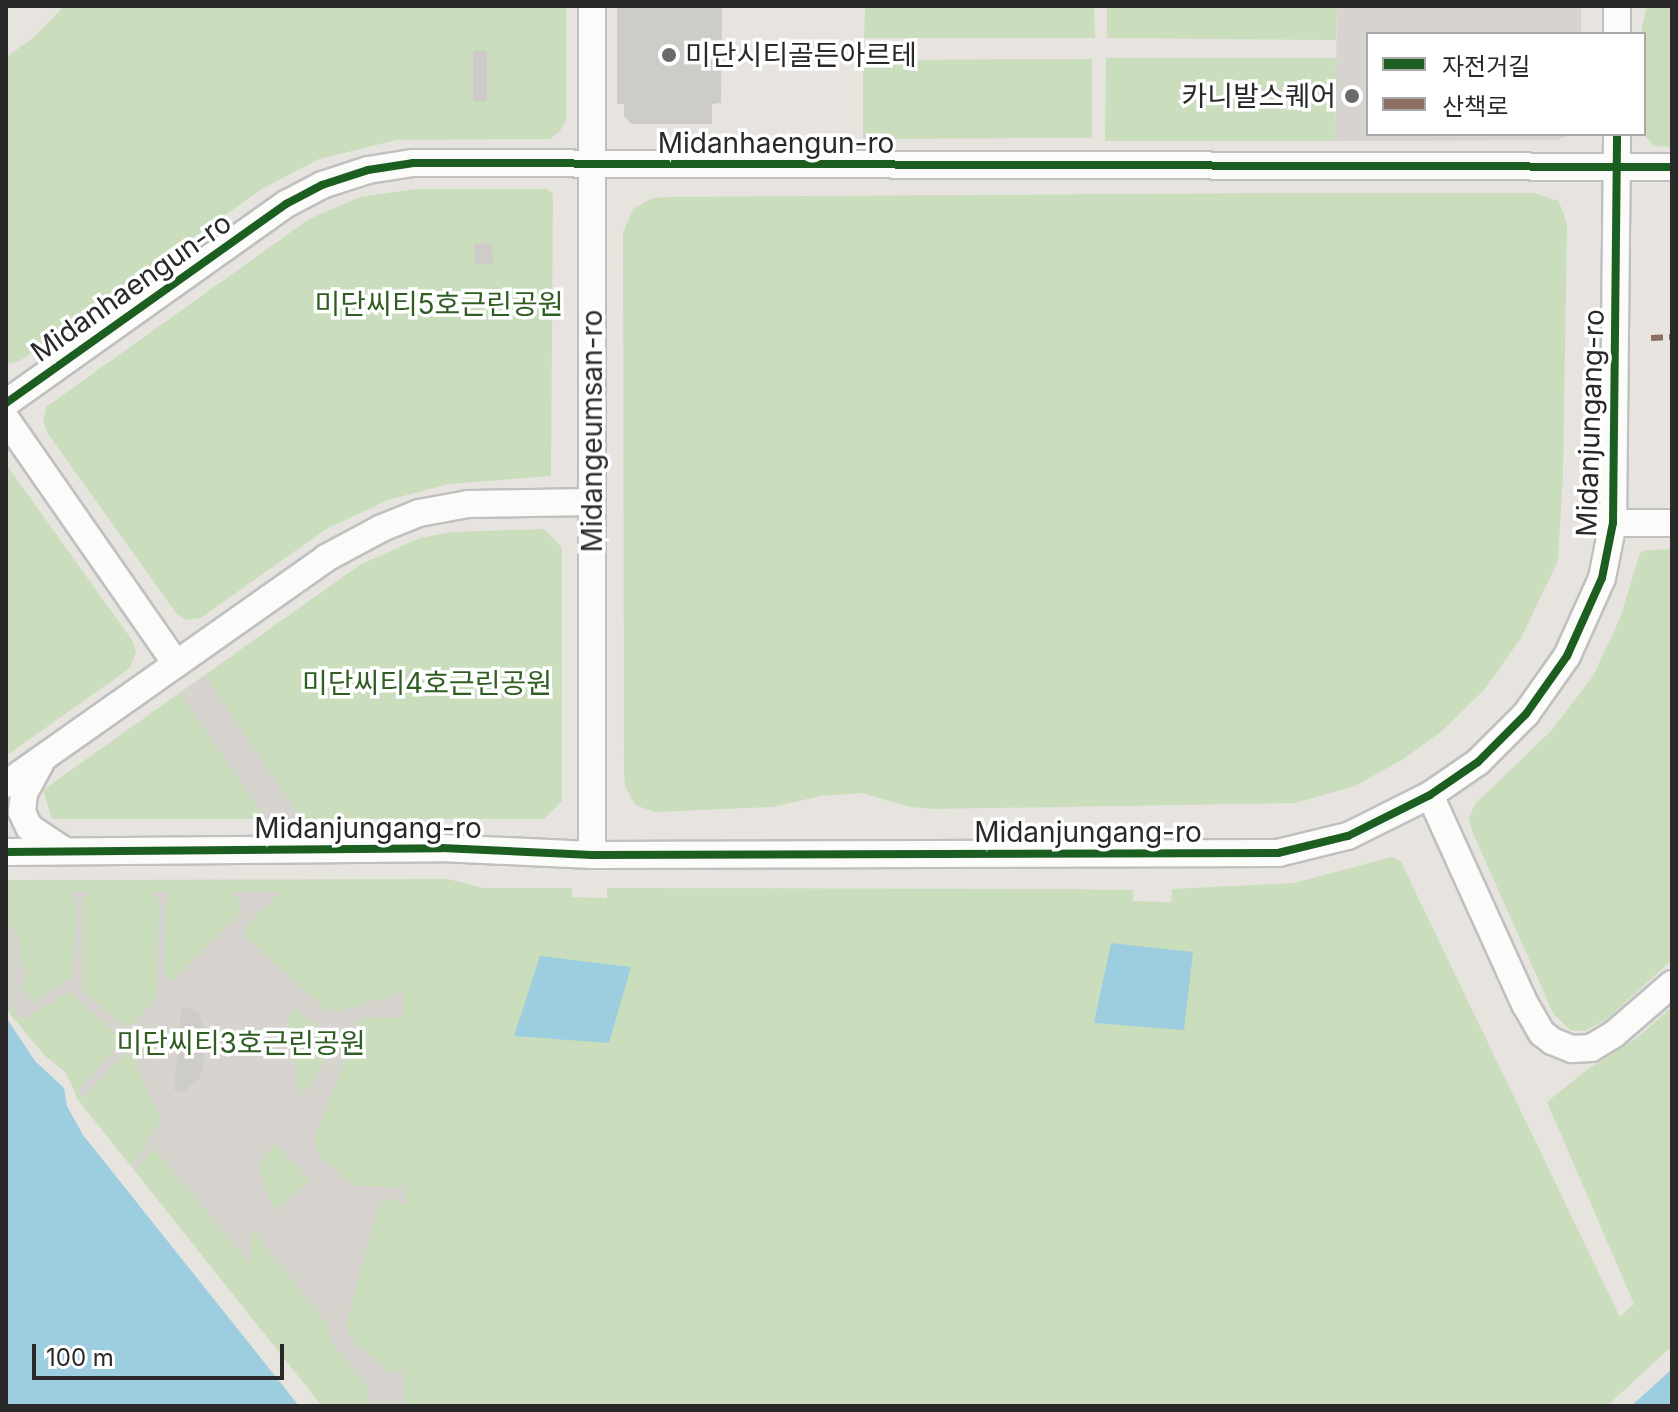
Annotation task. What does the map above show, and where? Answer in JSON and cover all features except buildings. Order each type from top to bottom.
[{"type":"street","name":"Midangeumsan-ro","points":[[592,6],[592,855]]},
{"type":"street","points":[[1617,6],[1617,32]]},
{"type":"street","name":"Midanjungang-ro","points":[[6,852],[63,849],[442,848],[592,855],[1278,853],[1348,836],[1430,795],[1478,762],[1526,714],[1567,656],[1602,578],[1613,523],[1617,136]]},
{"type":"street","name":"Midanhaengun-ro","points":[[6,403],[250,229],[322,185],[368,170],[413,163],[1672,167]]},
{"type":"street","points":[[6,419],[176,664]]},
{"type":"street","points":[[6,784],[326,558],[382,528],[419,513],[468,504],[592,502]]},
{"type":"street","points":[[1613,523],[1672,523]]},
{"type":"street","points":[[6,773],[45,754]]},
{"type":"street","points":[[45,754],[24,793],[22,812],[29,827],[63,849]]},
{"type":"street","points":[[1430,795],[1525,1004],[1542,1033],[1561,1046],[1591,1048],[1613,1035],[1672,984]]},
{"type":"green space","points":[[64,6],[566,6],[566,120],[560,131],[550,139],[397,140],[319,159],[262,189],[20,361],[6,364],[6,57],[33,38]]},
{"type":"green space","points":[[865,6],[1094,6],[1095,38],[864,38]]},
{"type":"green space","points":[[1107,6],[1337,6],[1336,40],[1107,38]]},
{"type":"green space","points":[[1647,6],[1672,6],[1672,147],[1654,146],[1645,136],[1646,32],[1642,32]]},
{"type":"green space","points":[[1106,58],[1336,58],[1335,141],[1105,141]]},
{"type":"green space","points":[[1092,59],[1092,138],[863,139],[863,60]]},
{"type":"green space","name":"미단씨티5호근린공원","points":[[416,189],[547,189],[553,194],[551,476],[449,484],[388,500],[326,529],[201,618],[185,620],[176,613],[48,434],[43,421],[46,407],[309,219],[360,197]]},
{"type":"green space","points":[[1534,193],[1558,201],[1563,211],[1567,225],[1563,474],[1558,561],[1521,638],[1484,690],[1442,731],[1402,760],[1355,786],[1295,803],[935,809],[910,807],[862,793],[821,796],[772,807],[655,812],[635,805],[625,786],[624,772],[623,233],[633,209],[652,198],[666,197]]},
{"type":"green space","points":[[6,464],[132,640],[136,651],[130,668],[6,756]]},
{"type":"green space","name":"미단씨티4호근린공원","points":[[544,529],[562,548],[562,801],[544,819],[52,819],[43,790],[361,564],[420,538],[452,532]]},
{"type":"green space","points":[[1672,549],[1672,960],[1607,1019],[1585,1031],[1570,1030],[1553,1013],[1472,831],[1469,817],[1475,804],[1551,731],[1593,676],[1620,618],[1640,553]]},
{"type":"green space","name":"미단씨티3호근린공원","points":[[1392,857],[1401,862],[1620,1317],[1634,1304],[1547,1102],[1588,1069],[1638,1037],[1672,1007],[1672,1346],[1607,1406],[322,1406],[78,1100],[66,1073],[45,1056],[6,1009],[6,880],[448,879],[483,888],[572,888],[572,897],[607,898],[607,888],[1133,890],[1133,901],[1171,902],[1172,889],[1294,883]]},
{"type":"shaded area","name":"카니발스퀘어","points":[[1337,6],[1581,6],[1581,32],[1366,32],[1366,136],[1567,136],[1557,140],[1335,141]]},
{"type":"shaded area","points":[[205,675],[302,819],[266,819],[180,693]]},
{"type":"shaded area","points":[[68,892],[91,892],[82,901],[82,991],[125,1027],[134,1024],[157,996],[159,899],[151,892],[172,892],[166,898],[165,974],[171,982],[239,914],[241,902],[231,892],[281,892],[246,926],[245,936],[325,1009],[340,1011],[396,994],[403,989],[403,1018],[366,1017],[360,1020],[314,1140],[319,1155],[352,1185],[398,1188],[405,1184],[406,1204],[387,1198],[379,1204],[346,1325],[350,1337],[387,1371],[395,1374],[404,1369],[404,1406],[368,1406],[368,1387],[330,1341],[329,1326],[251,1228],[250,1264],[154,1148],[135,1170],[132,1166],[161,1120],[132,1055],[125,1053],[82,1100],[78,1089],[119,1045],[119,1036],[70,992],[21,1020],[6,1002],[6,922],[21,941],[20,961],[28,974],[20,987],[33,1002],[73,976],[76,901]],"holes":[[[181,1007],[192,1008],[199,1013],[208,1040],[200,1078],[183,1092]],[[297,1009],[318,1028],[327,1044],[324,1063],[300,1099],[288,1015]],[[274,1143],[311,1181],[274,1211],[259,1167]]]},
{"type":"water","points":[[1111,943],[1193,952],[1184,1030],[1094,1023]]},
{"type":"water","points":[[540,956],[631,967],[609,1043],[514,1036]]},
{"type":"water","points":[[6,1017],[35,1061],[64,1088],[67,1106],[83,1135],[299,1406],[6,1406]]},
{"type":"water","points":[[1672,1369],[1672,1406],[1631,1406]]},
{"type":"marked path","points":[[1651,338],[1672,337]]},
{"type":"cycle path","points":[[6,852],[442,848],[592,855],[1278,853],[1348,836],[1430,795],[1478,762],[1526,714],[1567,656],[1602,578],[1613,523],[1617,136]]},
{"type":"cycle path","points":[[6,403],[286,204],[322,185],[368,170],[413,163],[1672,167]]},
{"type":"place","name":"미단시티골든아르테","points":[[669,55]]},
{"type":"place","name":"카니발스퀘어","points":[[1352,96]]}]
